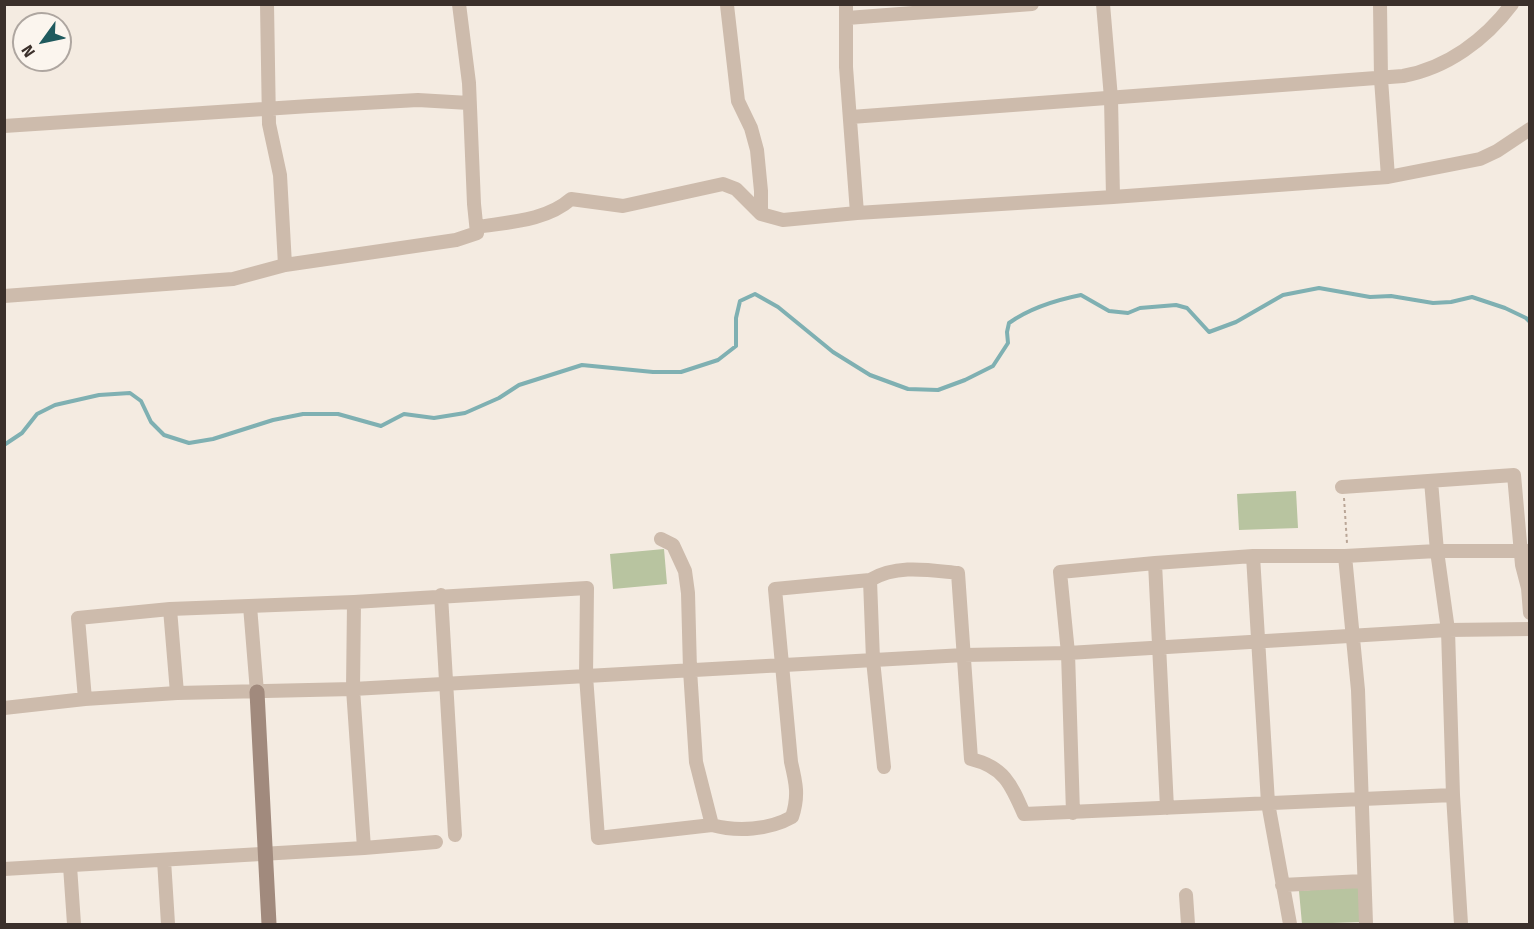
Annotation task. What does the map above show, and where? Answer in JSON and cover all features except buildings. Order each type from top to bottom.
[{"type":"street","points":[[267,4],[269,124],[280,175],[285,266]]},
{"type":"street","points":[[4,296],[233,279],[285,266],[456,240],[477,233],[469,84],[459,4]]},
{"type":"street","points":[[857,213],[845,36],[846,11],[1032,4]]},
{"type":"street","points":[[1103,4],[1112,98],[1113,197]]},
{"type":"street","points":[[1380,4],[1381,79],[1388,177]]},
{"type":"street","points":[[851,117],[1381,79],[1417,74],[1449,59],[1488,32],[1512,4]]},
{"type":"street","points":[[727,5],[738,101],[751,128],[757,150],[761,214]]},
{"type":"street","points":[[4,126],[418,100],[469,103]]},
{"type":"street","points":[[477,227],[518,221],[552,212],[571,199],[623,206],[723,184],[736,189],[761,214],[783,220],[1388,177],[1480,159],[1497,151],[1530,129]]},
{"type":"street","points":[[1342,487],[1514,475],[1525,551],[1530,613]]},
{"type":"street","points":[[1431,481],[1437,551],[1448,630],[1453,795],[1461,924]]},
{"type":"street","points":[[661,539],[673,545],[685,572],[696,762],[712,825]]},
{"type":"street","points":[[1072,813],[1068,653],[1060,572],[1253,556],[1525,551]]},
{"type":"street","points":[[1253,556],[1268,803],[1290,924]]},
{"type":"street","points":[[1346,556],[1358,690],[1366,924]]},
{"type":"street","points":[[1155,563],[1161,648],[1167,808]]},
{"type":"street","points":[[86,699],[78,618],[170,609],[354,602],[587,588],[586,676],[598,838],[712,825],[725,829],[741,829],[784,822],[792,818],[796,806],[797,787],[791,762],[775,589],[870,580],[897,569],[924,569],[958,573],[970,759],[981,761],[1005,776],[1024,814],[1453,795]]},
{"type":"street","points":[[870,580],[873,660],[884,767]]},
{"type":"street","points":[[441,595],[455,835]]},
{"type":"street","points":[[354,602],[353,689],[364,848]]},
{"type":"street","points":[[250,606],[257,692],[269,924]]},
{"type":"street","points":[[170,609],[177,693]]},
{"type":"street","points":[[4,708],[86,699],[177,693],[353,689],[964,655],[1161,648],[1448,630],[1530,629]]},
{"type":"street","points":[[4,869],[436,842]]},
{"type":"street","points":[[164,860],[168,924]]},
{"type":"street","points":[[70,866],[74,924]]},
{"type":"street","points":[[1282,885],[1363,881]]},
{"type":"street","points":[[1186,895],[1188,924]]},
{"type":"path","points":[[1342,487],[1348,538],[1346,556]]},
{"type":"green space","points":[[1296,491],[1298,528],[1239,530],[1237,494]]},
{"type":"green space","points":[[664,549],[667,584],[613,589],[610,554]]},
{"type":"green space","points":[[1360,886],[1363,922],[1302,924],[1299,891]]},
{"type":"waterway","points":[[4,445],[22,433],[37,414],[55,405],[99,395],[130,393],[141,401],[151,422],[164,435],[189,443],[213,439],[273,420],[303,414],[338,414],[381,426],[404,414],[434,418],[465,413],[499,398],[519,385],[582,365],[653,372],[681,372],[718,360],[736,346],[736,318],[740,301],[755,294],[778,307],[833,352],[870,375],[908,389],[938,390],[993,366],[1008,343],[1009,323],[1044,305],[1081,295],[1109,311],[1128,313],[1140,308],[1176,305],[1187,308],[1209,332],[1236,322],[1283,295],[1319,288],[1370,297],[1391,296],[1433,303],[1472,297],[1505,308],[1530,322]]}]
